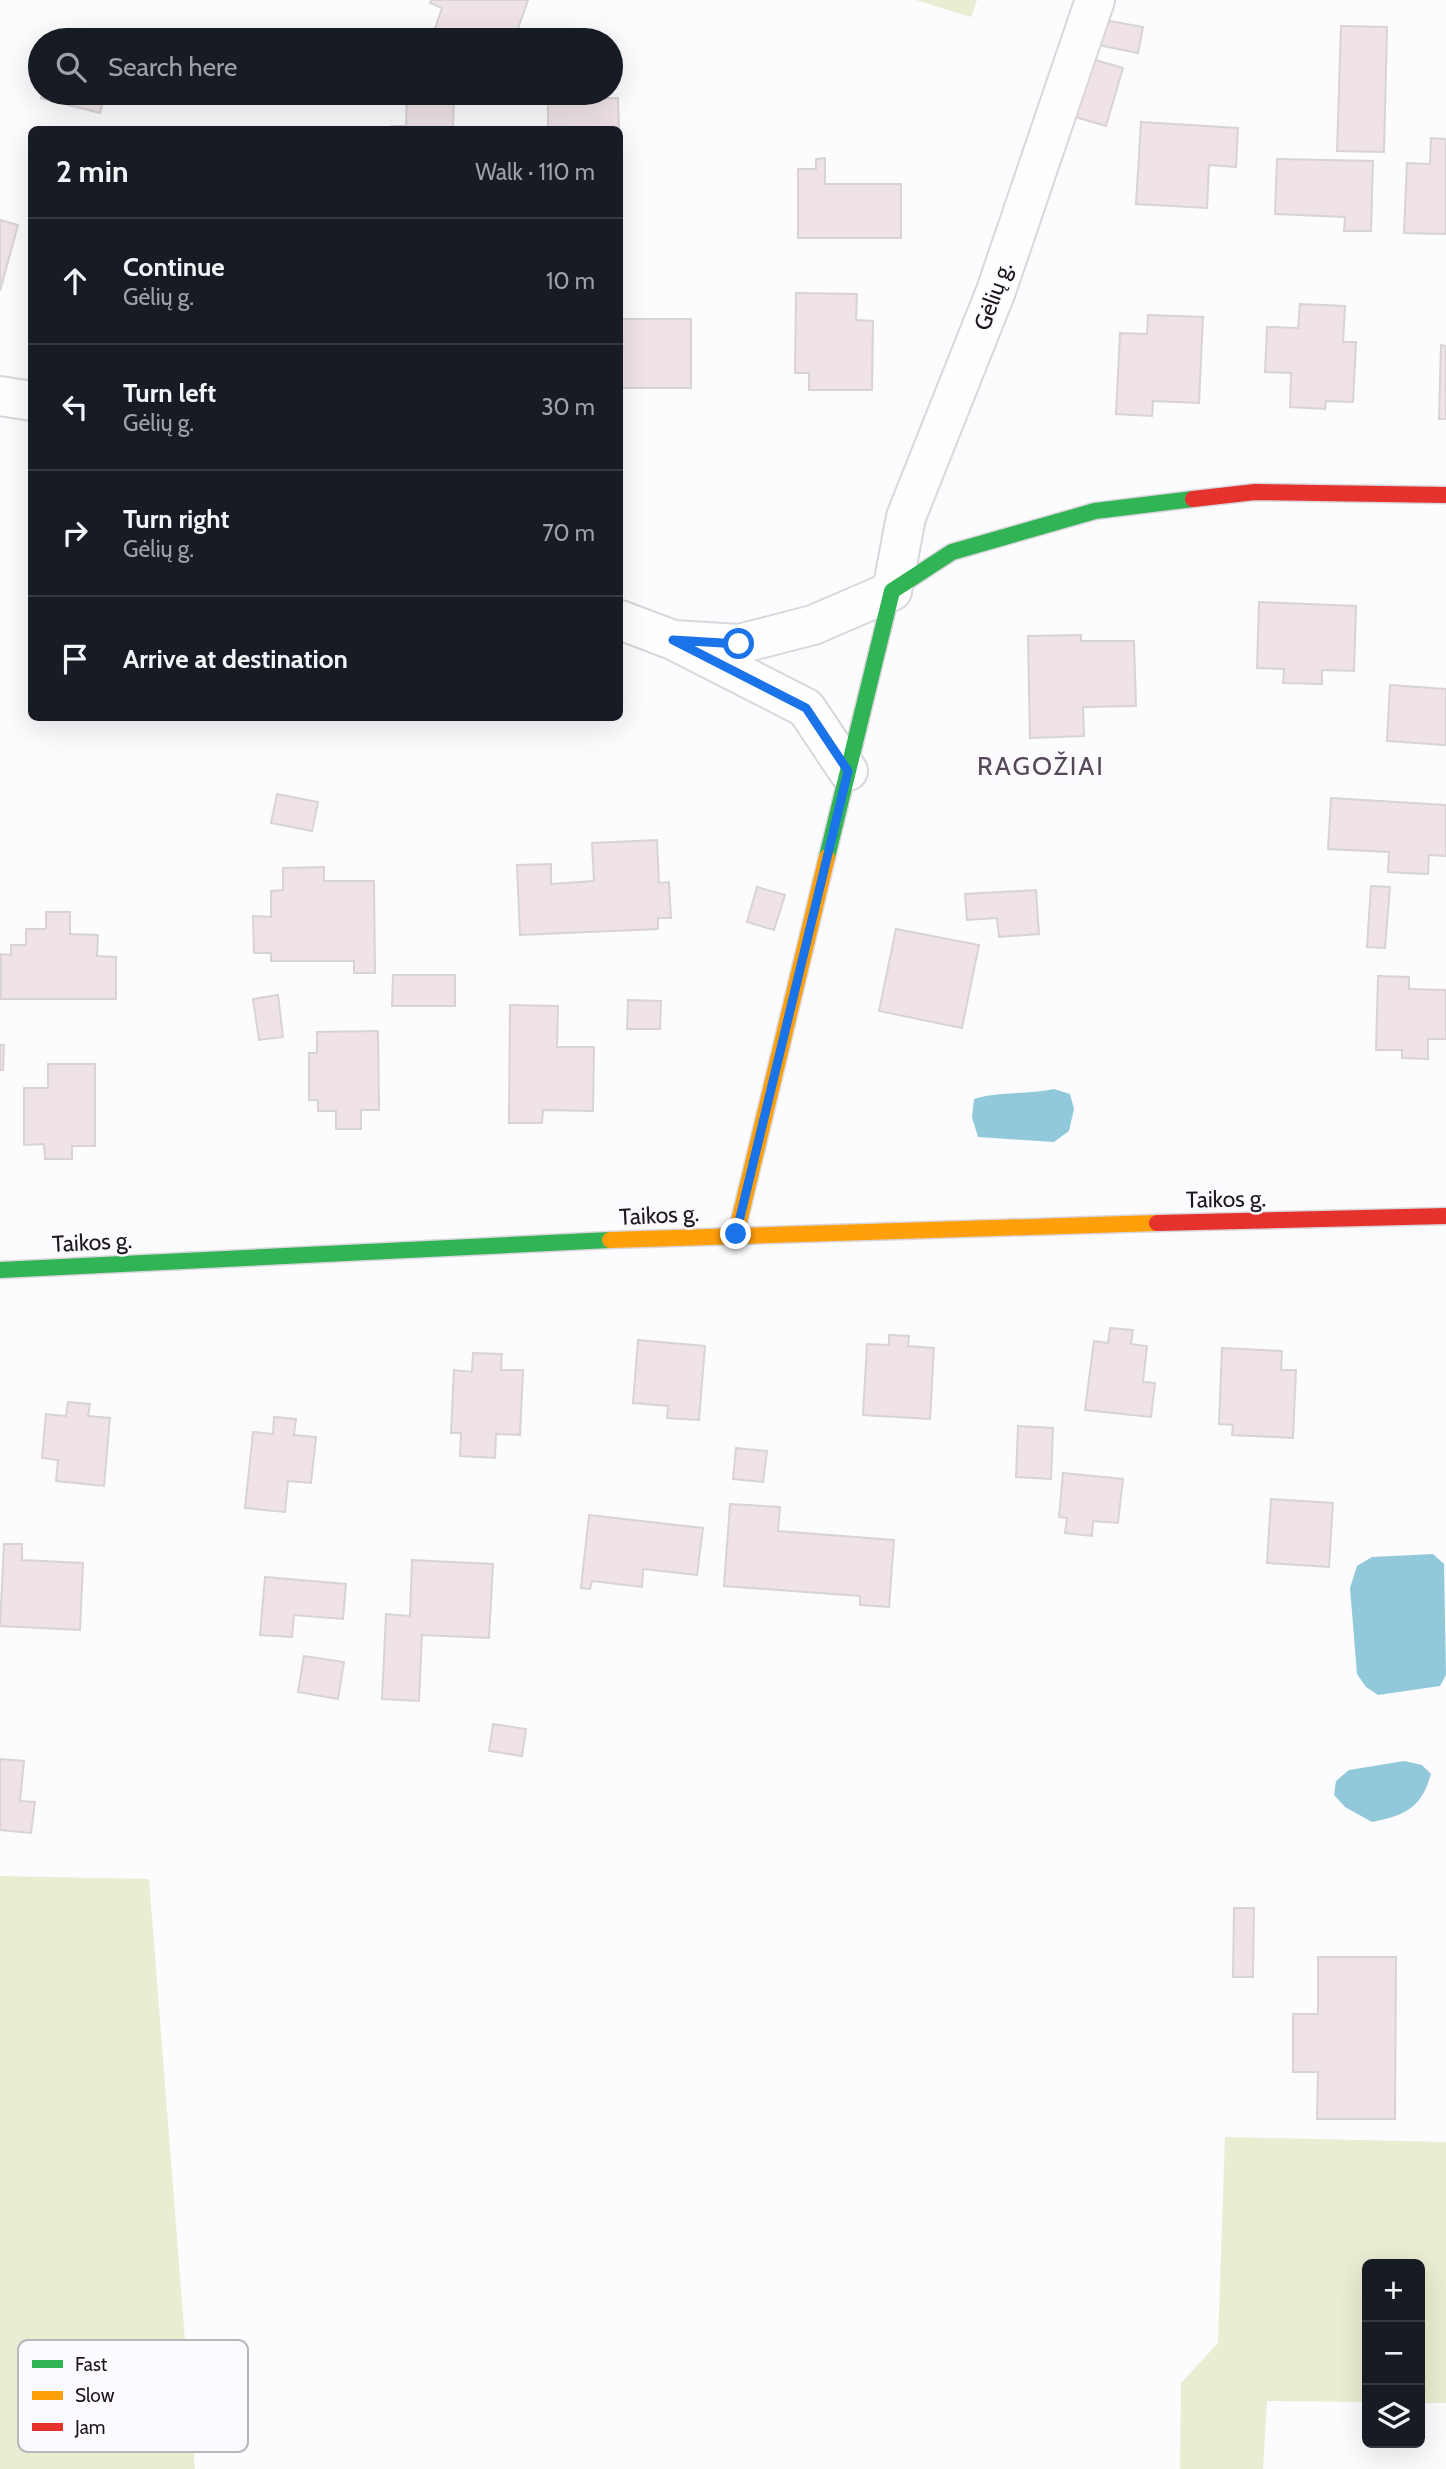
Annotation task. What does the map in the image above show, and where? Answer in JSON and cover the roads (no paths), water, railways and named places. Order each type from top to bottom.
[{"type":"main road","points":[[892,591],[953,552],[1095,511],[1255,492],[1446,495]]},
{"type":"main road","name":"Gėlių g.","points":[[736,1234],[892,591]]},
{"type":"main road","name":"Taikos g.","points":[[0,1270],[736,1234],[1446,1216]]},
{"type":"street","name":"Gėlių g.","points":[[892,591],[906,517],[996,291],[1095,0]]},
{"type":"street","points":[[0,396],[28,400]]},
{"type":"street","points":[[673,640],[739,644],[813,625],[892,591]]},
{"type":"street","points":[[623,621],[673,640],[806,708],[848,771]]},
{"type":"water","points":[[1054,1089],[1070,1094],[1074,1109],[1069,1131],[1054,1142],[978,1137],[972,1117],[974,1099]]},
{"type":"water","points":[[1433,1554],[1444,1564],[1446,1675],[1440,1686],[1378,1695],[1366,1687],[1357,1674],[1350,1588],[1357,1566],[1372,1557]]},
{"type":"water","points":[[1404,1761],[1422,1765],[1431,1774],[1417,1803],[1403,1813],[1372,1822],[1345,1807],[1334,1795],[1336,1781],[1349,1770]]},
{"type":"district","name":"RAGOŽIAI","points":[[1041,766]]}]
